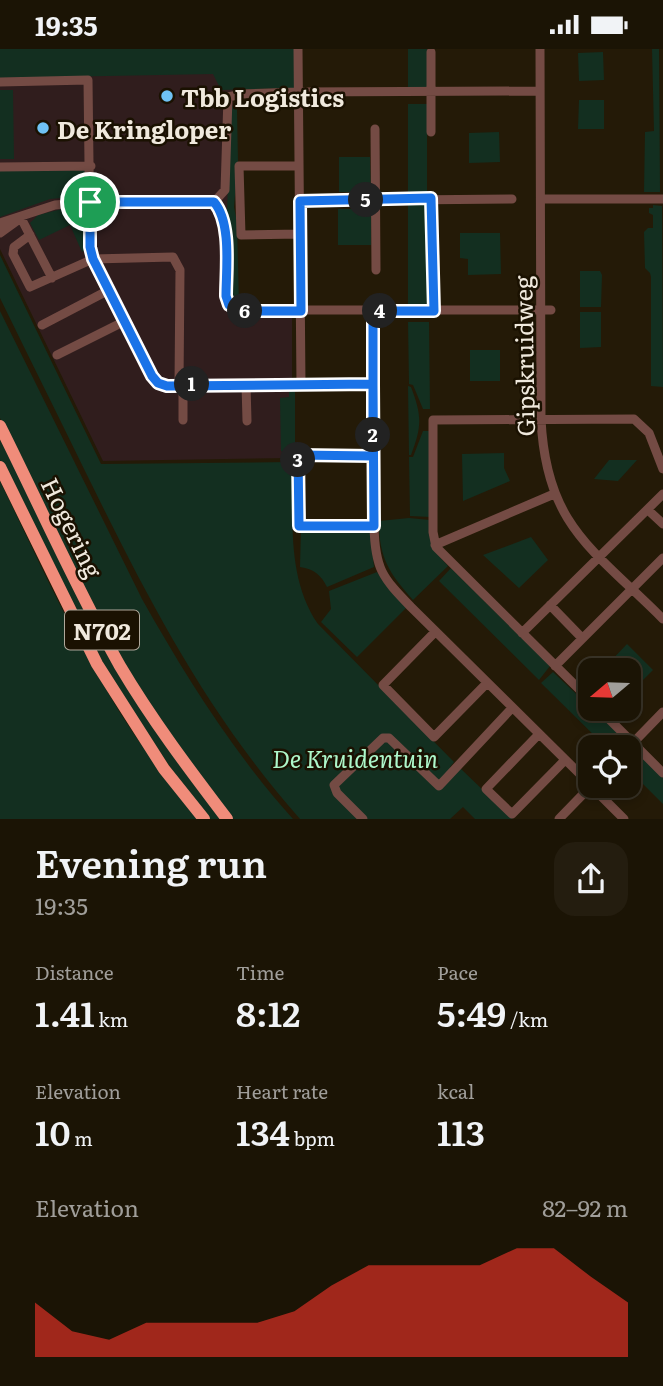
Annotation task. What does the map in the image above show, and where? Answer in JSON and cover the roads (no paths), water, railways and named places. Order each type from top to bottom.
[{"type":"highway","name":"Hogering","points":[[0,426],[75,580],[121,666],[173,748],[227,819]]},
{"type":"highway","name":"Hogering","points":[[0,467],[97,664],[164,768],[204,819]]},
{"type":"street","points":[[298,49],[301,384]]},
{"type":"street","name":"Gipskruidweg","points":[[540,49],[541,199],[546,311],[541,419],[544,456],[554,494],[576,533],[663,618]]},
{"type":"street","points":[[430,52],[431,132]]},
{"type":"street","points":[[0,82],[88,80],[90,247],[93,259],[158,383],[167,386],[373,384]]},
{"type":"street","points":[[0,223],[55,205],[90,202],[214,202],[225,190],[228,97],[298,92],[540,91]]},
{"type":"street","points":[[375,129],[376,270]]},
{"type":"street","points":[[0,167],[91,166]]},
{"type":"street","points":[[299,166],[239,166],[241,235],[300,235]]},
{"type":"street","points":[[431,198],[434,311]]},
{"type":"street","points":[[300,201],[512,199]]},
{"type":"street","points":[[541,199],[663,199]]},
{"type":"street","points":[[214,202],[220,210],[225,228],[226,296],[229,305],[248,311],[546,311]]},
{"type":"street","points":[[0,233],[21,218]]},
{"type":"street","points":[[21,218],[52,278]]},
{"type":"street","points":[[30,235],[14,247],[13,254],[30,288],[93,259],[173,257],[180,270],[183,421]]},
{"type":"street","points":[[42,325],[109,290]]},
{"type":"street","points":[[373,311],[374,526],[379,568],[387,582],[435,632],[578,772]]},
{"type":"street","points":[[57,355],[125,321]]},
{"type":"street","points":[[246,384],[247,421]]},
{"type":"street","points":[[578,688],[435,545],[433,420],[634,419],[649,433],[663,469]]},
{"type":"street","points":[[373,456],[298,455],[299,526],[374,526]]},
{"type":"street","points":[[435,545],[554,494]]},
{"type":"street","points":[[522,633],[598,556],[650,511],[663,494]]},
{"type":"street","points":[[650,511],[663,524]]},
{"type":"street","points":[[555,666],[663,558]]},
{"type":"street","points":[[550,605],[582,638]]},
{"type":"street","points":[[435,632],[383,685],[434,737],[487,683]]},
{"type":"street","points":[[363,819],[337,793],[334,785],[383,738],[389,738],[439,786],[512,708]]},
{"type":"street","points":[[641,735],[663,712]]},
{"type":"street","points":[[610,721],[622,735]]},
{"type":"street","points":[[539,734],[486,789],[512,814],[565,760]]},
{"type":"street","points":[[641,754],[663,773]]},
{"type":"street","points":[[559,819],[579,798]]},
{"type":"street","points":[[601,798],[613,815],[624,819]]},
{"type":"place","name":"Tbb Logistics","points":[[167,96]]},
{"type":"place","name":"De Kringloper","points":[[43,128]]},
{"type":"park label","name":"De Kruidentuin","points":[[355,757]]}]
